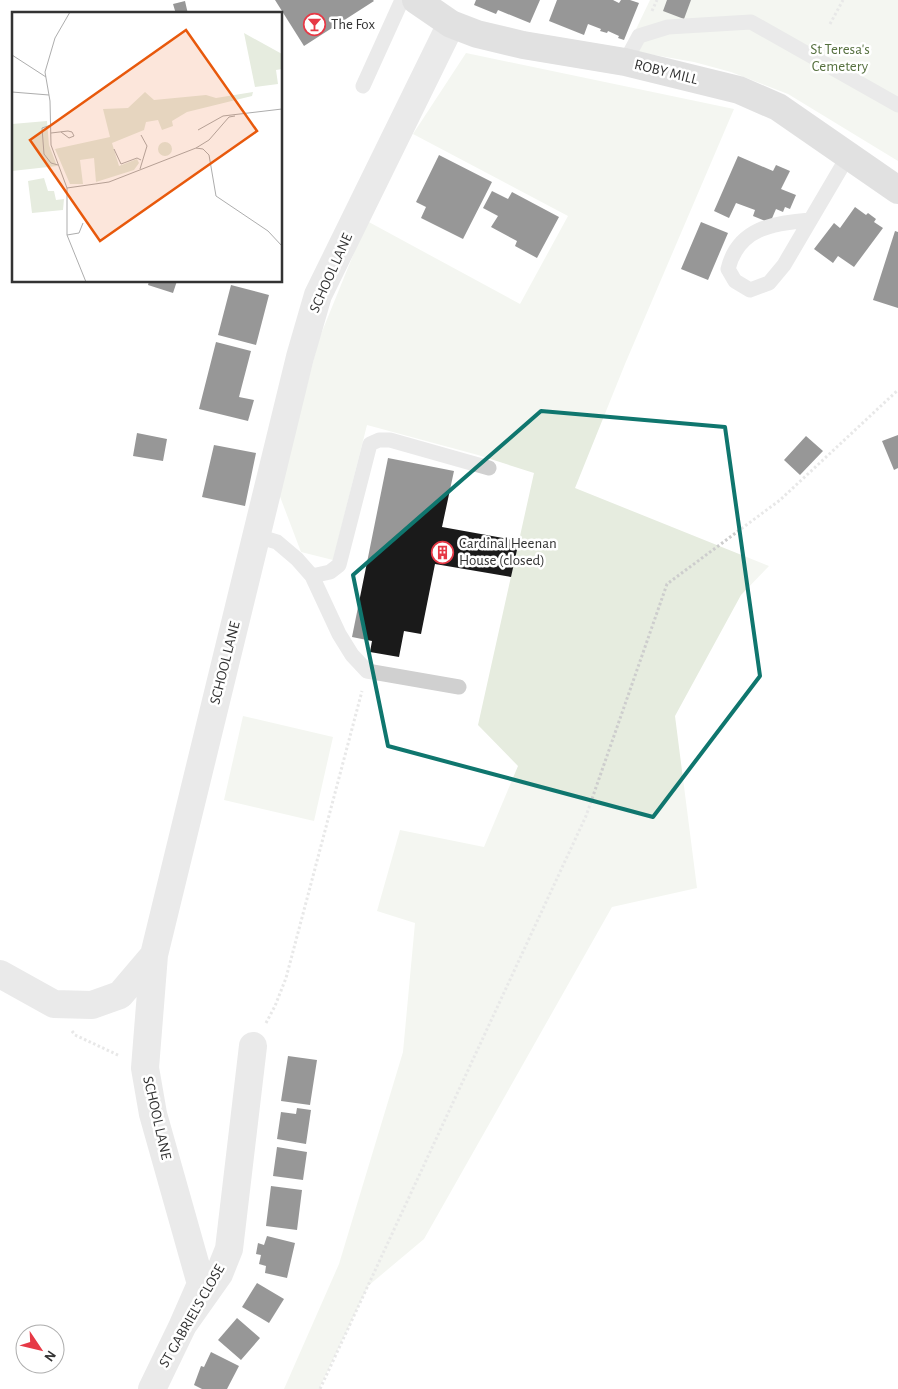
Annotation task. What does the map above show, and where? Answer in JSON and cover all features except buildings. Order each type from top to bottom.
[{"type":"street","name":"ROBY MILL","points":[[416,0],[451,24],[477,34],[523,45],[625,62],[738,90],[778,107],[848,156],[896,185]]},
{"type":"street","name":"SCHOOL LANE","points":[[183,1325],[201,1284],[153,1114],[145,1068],[154,955],[300,357],[318,296],[451,24]]},
{"type":"street","points":[[0,974],[54,1004],[92,1005],[120,995],[154,955]]},
{"type":"street","name":"ST GABRIEL'S CLOSE","points":[[152,1389],[183,1325],[218,1274],[229,1249],[236,1123],[253,1046]]},
{"type":"lane","points":[[363,86],[402,0]]},
{"type":"lane","points":[[625,62],[639,36],[668,26],[750,22],[898,105]]},
{"type":"lane","points":[[810,220],[771,224],[744,240],[731,256],[728,269],[735,282],[750,290],[770,283],[784,265],[848,156]]},
{"type":"lane","points":[[312,576],[330,572],[339,565],[370,444],[379,440],[390,440],[489,468]]},
{"type":"lane","points":[[257,536],[277,542],[297,559],[312,576],[339,634],[352,655],[367,671],[459,687]]},
{"type":"path","points":[[830,24],[843,0]]},
{"type":"path","points":[[320,1389],[586,816],[667,584],[780,500],[898,390]]},
{"type":"path","points":[[253,1046],[275,1006],[286,978],[367,671]]},
{"type":"path","points":[[54,1004],[74,1035],[145,1068]]},
{"type":"highlighted area","points":[[541,411],[725,427],[760,676],[653,817],[388,746],[353,575]]},
{"type":"green space","name":"St Teresa's Cemetery","points":[[650,0],[898,0],[898,161],[788,94],[731,72],[694,62],[626,50]]},
{"type":"green space","points":[[466,53],[734,109],[625,364],[575,488],[769,566],[741,595],[675,716],[697,888],[612,907],[424,1239],[368,1286],[319,1389],[284,1389],[339,1264],[403,1052],[415,923],[377,911],[400,830],[484,847],[518,766],[478,725],[534,473],[478,455],[367,425],[333,560],[301,552],[279,494],[319,339],[367,221],[520,304],[568,216],[413,134]]},
{"type":"green space","points":[[243,716],[333,737],[314,821],[224,800]]},
{"type":"place","name":"The Fox","points":[[315,24]]},
{"type":"place","name":"Cardinal Heenan House (closed)","points":[[443,552]]}]
